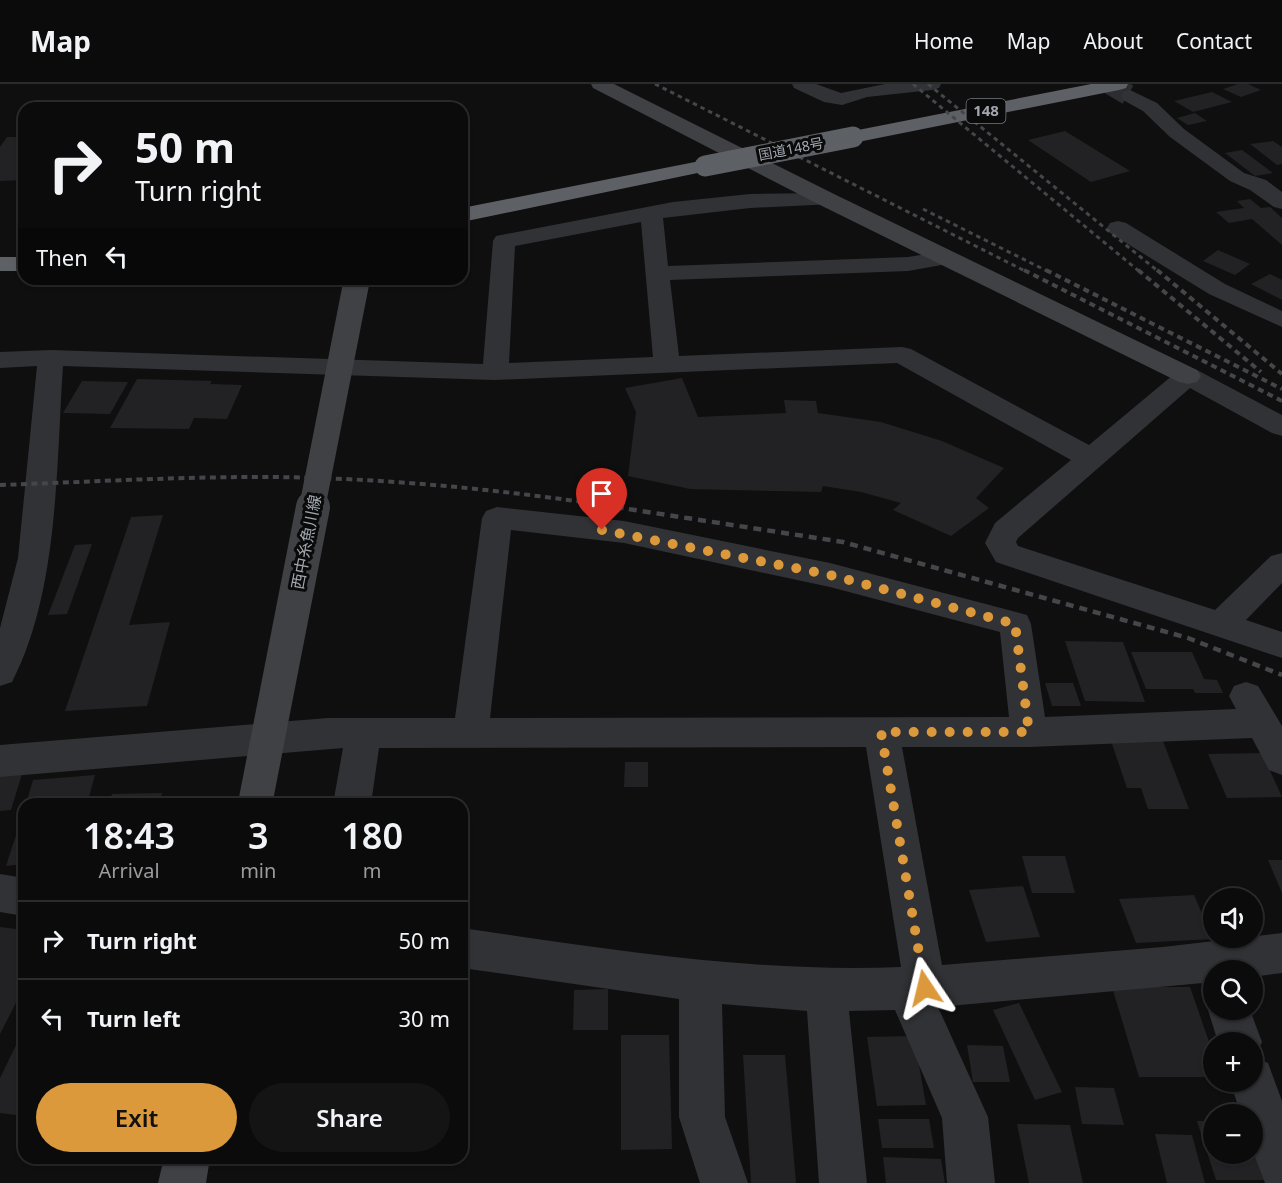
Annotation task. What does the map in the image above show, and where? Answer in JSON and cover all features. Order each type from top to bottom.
[{"type":"highway","name":"国道148号","points":[[468,214],[705,166],[1125,90]]},
{"type":"highway","points":[[0,264],[18,264]]},
{"type":"street","points":[[600,84],[826,199],[1188,376],[1282,427]]},
{"type":"street","points":[[801,84],[831,98],[842,99],[865,93],[933,84]]},
{"type":"street","points":[[1125,90],[1150,107],[1176,133],[1237,177],[1258,185],[1282,202]]},
{"type":"street","points":[[1258,185],[1282,182]]},
{"type":"street","points":[[495,372],[504,242],[651,213],[750,201],[826,199]]},
{"type":"street","points":[[651,213],[667,364]]},
{"type":"street","points":[[1118,228],[1216,289],[1282,320]]},
{"type":"street","points":[[658,273],[908,264],[945,258]]},
{"type":"street","name":"西中糸魚川線","points":[[256,798],[356,285]]},
{"type":"street","points":[[0,360],[51,358],[495,372],[902,355],[1092,459]]},
{"type":"street","points":[[0,672],[16,630],[34,558],[51,358]]},
{"type":"street","points":[[1188,376],[1006,531],[1000,543],[1006,554],[1282,645]]},
{"type":"street","points":[[471,731],[497,518],[635,535],[830,575],[1015,624],[1029,732]]},
{"type":"street","points":[[1222,624],[1282,564]]},
{"type":"street","points":[[0,761],[316,734],[364,732],[1029,732],[1254,709],[1282,759]]},
{"type":"street","points":[[353,798],[364,732]]},
{"type":"street","points":[[881,732],[916,988],[965,1117],[971,1183]]},
{"type":"street","points":[[0,893],[18,896]]},
{"type":"street","points":[[468,949],[773,988],[916,988],[1203,968]]},
{"type":"street","points":[[1248,960],[1282,953]]},
{"type":"street","points":[[700,979],[702,1117],[724,1183]]},
{"type":"street","points":[[826,988],[843,1183]]},
{"type":"street","points":[[1256,1092],[1282,1167]]},
{"type":"street","points":[[182,1183],[186,1164]]},
{"type":"building","points":[[1238,84],[1248,84],[1261,90],[1241,97],[1223,89]]},
{"type":"building","points":[[1212,92],[1232,102],[1193,112],[1174,101]]},
{"type":"building","points":[[1195,113],[1207,121],[1188,125],[1177,118]]},
{"type":"building","points":[[1065,131],[1130,171],[1091,182],[1028,140]]},
{"type":"building","points":[[7,137],[18,137],[18,180],[0,181],[0,147]]},
{"type":"building","points":[[1273,141],[1282,147],[1282,164],[1277,165],[1250,144]]},
{"type":"building","points":[[1242,150],[1273,173],[1255,176],[1225,153]]},
{"type":"building","points":[[1250,199],[1261,208],[1270,207],[1282,218],[1282,245],[1252,219],[1229,223],[1216,212],[1244,208],[1237,201]]},
{"type":"building","points":[[1218,250],[1250,264],[1235,275],[1203,261]]},
{"type":"building","points":[[1270,274],[1282,280],[1282,300],[1251,284]]},
{"type":"building","points":[[682,378],[698,417],[786,413],[784,400],[816,401],[818,413],[881,422],[942,441],[1004,468],[976,498],[989,508],[951,536],[893,510],[901,503],[861,492],[823,486],[821,492],[690,489],[628,476],[636,412],[625,388]]},
{"type":"building","points":[[137,379],[212,381],[210,384],[242,385],[227,419],[194,418],[189,429],[110,428]]},
{"type":"building","points":[[82,381],[128,382],[110,414],[63,413]]},
{"type":"building","points":[[163,515],[129,625],[170,622],[147,706],[65,711],[131,517]]},
{"type":"building","points":[[92,544],[67,614],[48,615],[75,545]]},
{"type":"building","points":[[1065,641],[1123,642],[1145,702],[1085,701]]},
{"type":"building","points":[[1131,652],[1192,652],[1204,679],[1217,680],[1223,693],[1195,693],[1193,689],[1146,689]]},
{"type":"building","points":[[1045,683],[1073,683],[1081,706],[1052,706]]},
{"type":"building","points":[[1111,741],[1163,741],[1189,809],[1148,809],[1141,788],[1127,788]]},
{"type":"building","points":[[1262,753],[1282,797],[1227,798],[1208,754]]},
{"type":"building","points":[[625,762],[648,762],[648,787],[624,787]]},
{"type":"building","points":[[22,774],[11,810],[0,811],[0,776]]},
{"type":"building","points":[[95,775],[89,798],[28,798],[33,780]]},
{"type":"building","points":[[162,793],[161,798],[111,798],[112,794]]},
{"type":"building","points":[[18,829],[18,865],[6,866]]},
{"type":"building","points":[[1022,856],[1065,856],[1075,893],[1032,893]]},
{"type":"building","points":[[1268,860],[1282,860],[1282,893]]},
{"type":"building","points":[[1023,886],[1040,937],[986,942],[969,890]]},
{"type":"building","points":[[1194,895],[1203,916],[1203,940],[1136,943],[1119,899]]},
{"type":"building","points":[[0,927],[18,929],[18,999],[0,1034]]},
{"type":"building","points":[[1112,987],[1190,987],[1206,1032],[1203,1032],[1203,1077],[1139,1077]]},
{"type":"building","points":[[608,989],[608,1030],[573,1030],[574,990]]},
{"type":"building","points":[[1019,1003],[1062,1092],[1035,1100],[993,1010]]},
{"type":"building","points":[[621,1035],[669,1035],[672,1149],[621,1150]]},
{"type":"building","points":[[914,1036],[926,1105],[877,1106],[867,1037]]},
{"type":"building","points":[[18,1041],[18,1115],[0,1113],[0,1078]]},
{"type":"building","points":[[967,1045],[1003,1046],[1010,1082],[973,1082]]},
{"type":"building","points":[[743,1055],[785,1055],[796,1183],[751,1183]]},
{"type":"building","points":[[1075,1087],[1114,1088],[1124,1125],[1082,1124]]},
{"type":"building","points":[[878,1119],[929,1119],[934,1148],[882,1148]]},
{"type":"building","points":[[1197,1121],[1203,1121],[1203,1140]]},
{"type":"building","points":[[1017,1124],[1070,1125],[1083,1183],[1029,1183]]},
{"type":"building","points":[[1155,1134],[1192,1135],[1205,1183],[1167,1183]]},
{"type":"building","points":[[883,1157],[941,1159],[945,1183],[886,1183]]},
{"type":"building","points":[[1211,1164],[1260,1164],[1266,1180],[1216,1180]]},
{"type":"tunnel","points":[[1110,84],[1130,96]]},
{"type":"railway","points":[[655,84],[1027,272]]},
{"type":"railway","points":[[913,84],[1140,272]]},
{"type":"railway","points":[[928,84],[1159,272]]},
{"type":"railway","points":[[923,209],[1049,272]]},
{"type":"railway","points":[[1024,270],[1282,401]]},
{"type":"railway","points":[[1046,270],[1282,389]]},
{"type":"railway","points":[[1138,270],[1261,372]]},
{"type":"railway","points":[[1157,270],[1282,374]]},
{"type":"railway","points":[[0,485],[194,478],[351,479],[442,486],[625,508]]},
{"type":"railway","points":[[615,507],[843,542],[1188,638],[1282,675]]},
{"type":"route","points":[[602,530],[624,532],[830,575],[1015,624],[1029,732],[881,732],[925,988]]}]
